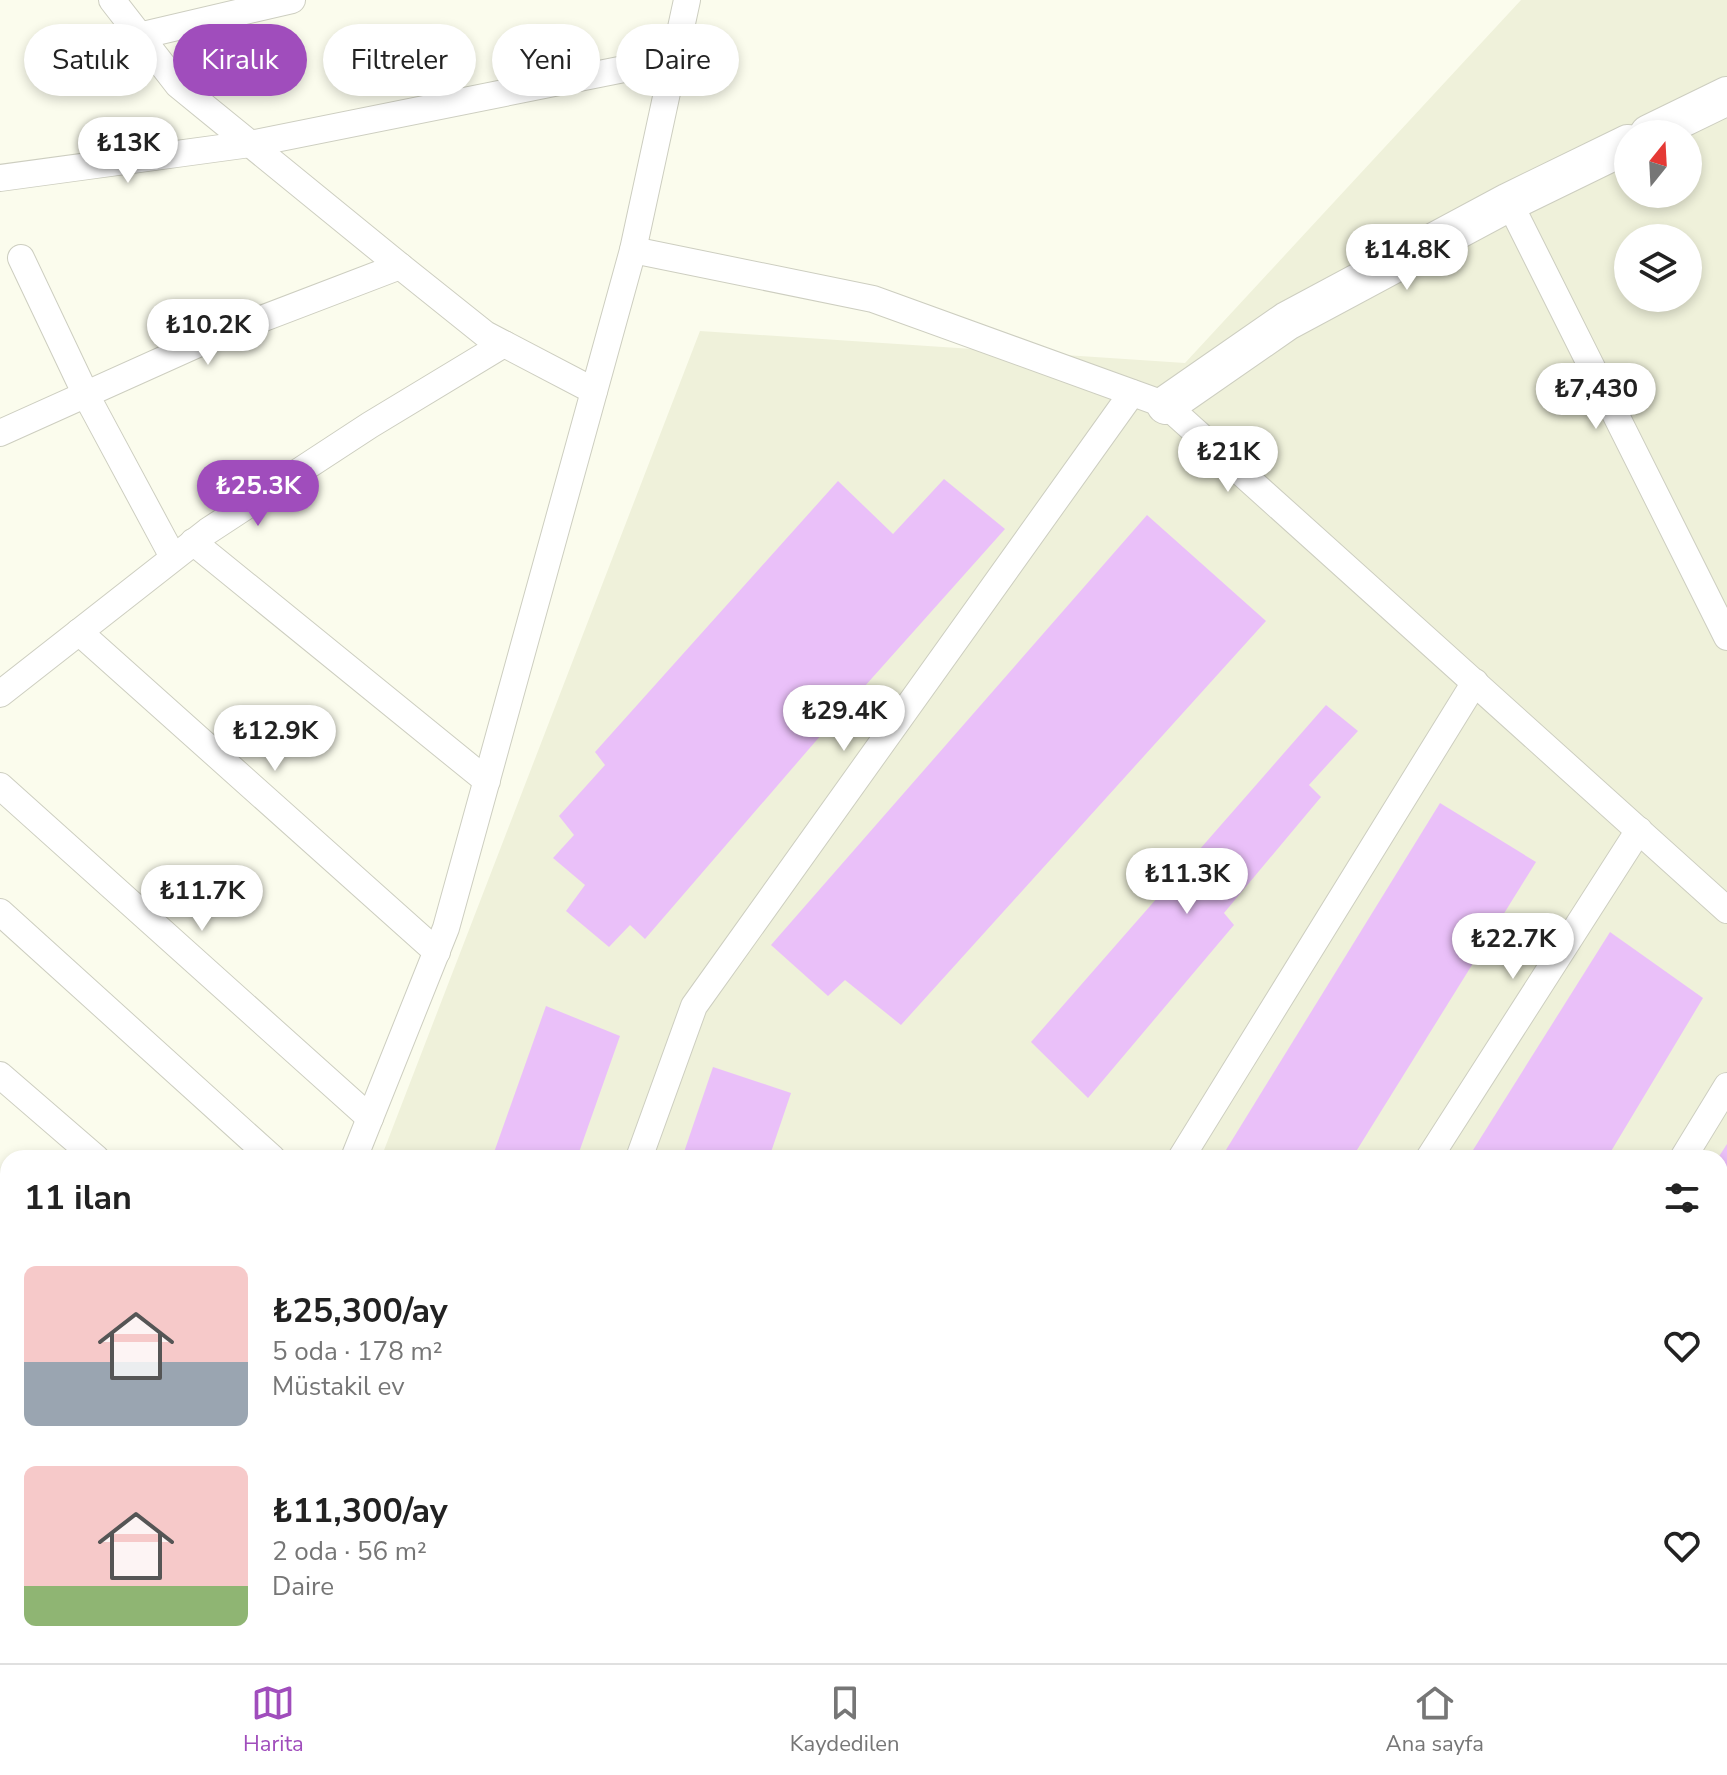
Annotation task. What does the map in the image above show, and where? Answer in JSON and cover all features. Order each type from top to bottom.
[{"type":"main road","points":[[1680,120],[1726,99]]},
{"type":"main road","points":[[1149,399],[1509,202],[1614,151]]},
{"type":"street","points":[[112,0],[130,24]]},
{"type":"street","points":[[157,32],[292,0]]},
{"type":"street","points":[[682,24],[687,0]]},
{"type":"street","points":[[157,59],[178,85],[485,334],[594,391]]},
{"type":"street","points":[[0,178],[250,144],[616,71]]},
{"type":"street","points":[[357,1150],[446,928],[633,250],[666,96]]},
{"type":"street","points":[[1509,202],[1727,637]]},
{"type":"street","points":[[633,250],[873,299],[1149,399],[1475,682],[1727,910]]},
{"type":"street","points":[[21,258],[86,395],[183,550],[487,781]]},
{"type":"street","points":[[0,433],[209,339],[400,266]]},
{"type":"street","points":[[5,680],[79,632],[183,550],[370,425],[504,344]]},
{"type":"street","points":[[642,1150],[694,1006],[1149,399]]},
{"type":"street","points":[[79,632],[437,952]]},
{"type":"street","points":[[1189,1150],[1475,682]]},
{"type":"street","points":[[0,786],[370,1118]]},
{"type":"street","points":[[1434,1150],[1639,830]]},
{"type":"street","points":[[0,912],[263,1150]]},
{"type":"street","points":[[0,1075],[87,1150]]},
{"type":"street","points":[[1688,1150],[1727,1086]]},
{"type":"shaded area","points":[[1521,0],[1727,0],[1727,1150],[384,1150],[700,331],[1185,363]]},
{"type":"building","points":[[944,479],[1005,529],[645,939],[630,925],[609,947],[566,911],[585,885],[553,858],[574,835],[559,816],[605,765],[595,752],[838,481],[893,534]]},
{"type":"building","points":[[1147,515],[1266,621],[901,1025],[845,980],[828,996],[771,945]]},
{"type":"building","points":[[1326,705],[1358,731],[1309,785],[1321,797],[1224,913],[1234,925],[1088,1098],[1031,1042]]},
{"type":"building","points":[[1440,803],[1536,862],[1357,1150],[1226,1150]]},
{"type":"building","points":[[1610,932],[1703,998],[1612,1150],[1473,1150]]},
{"type":"building","points":[[546,1006],[620,1036],[580,1150],[495,1150]]},
{"type":"building","points":[[713,1067],[791,1093],[772,1150],[685,1150]]}]
